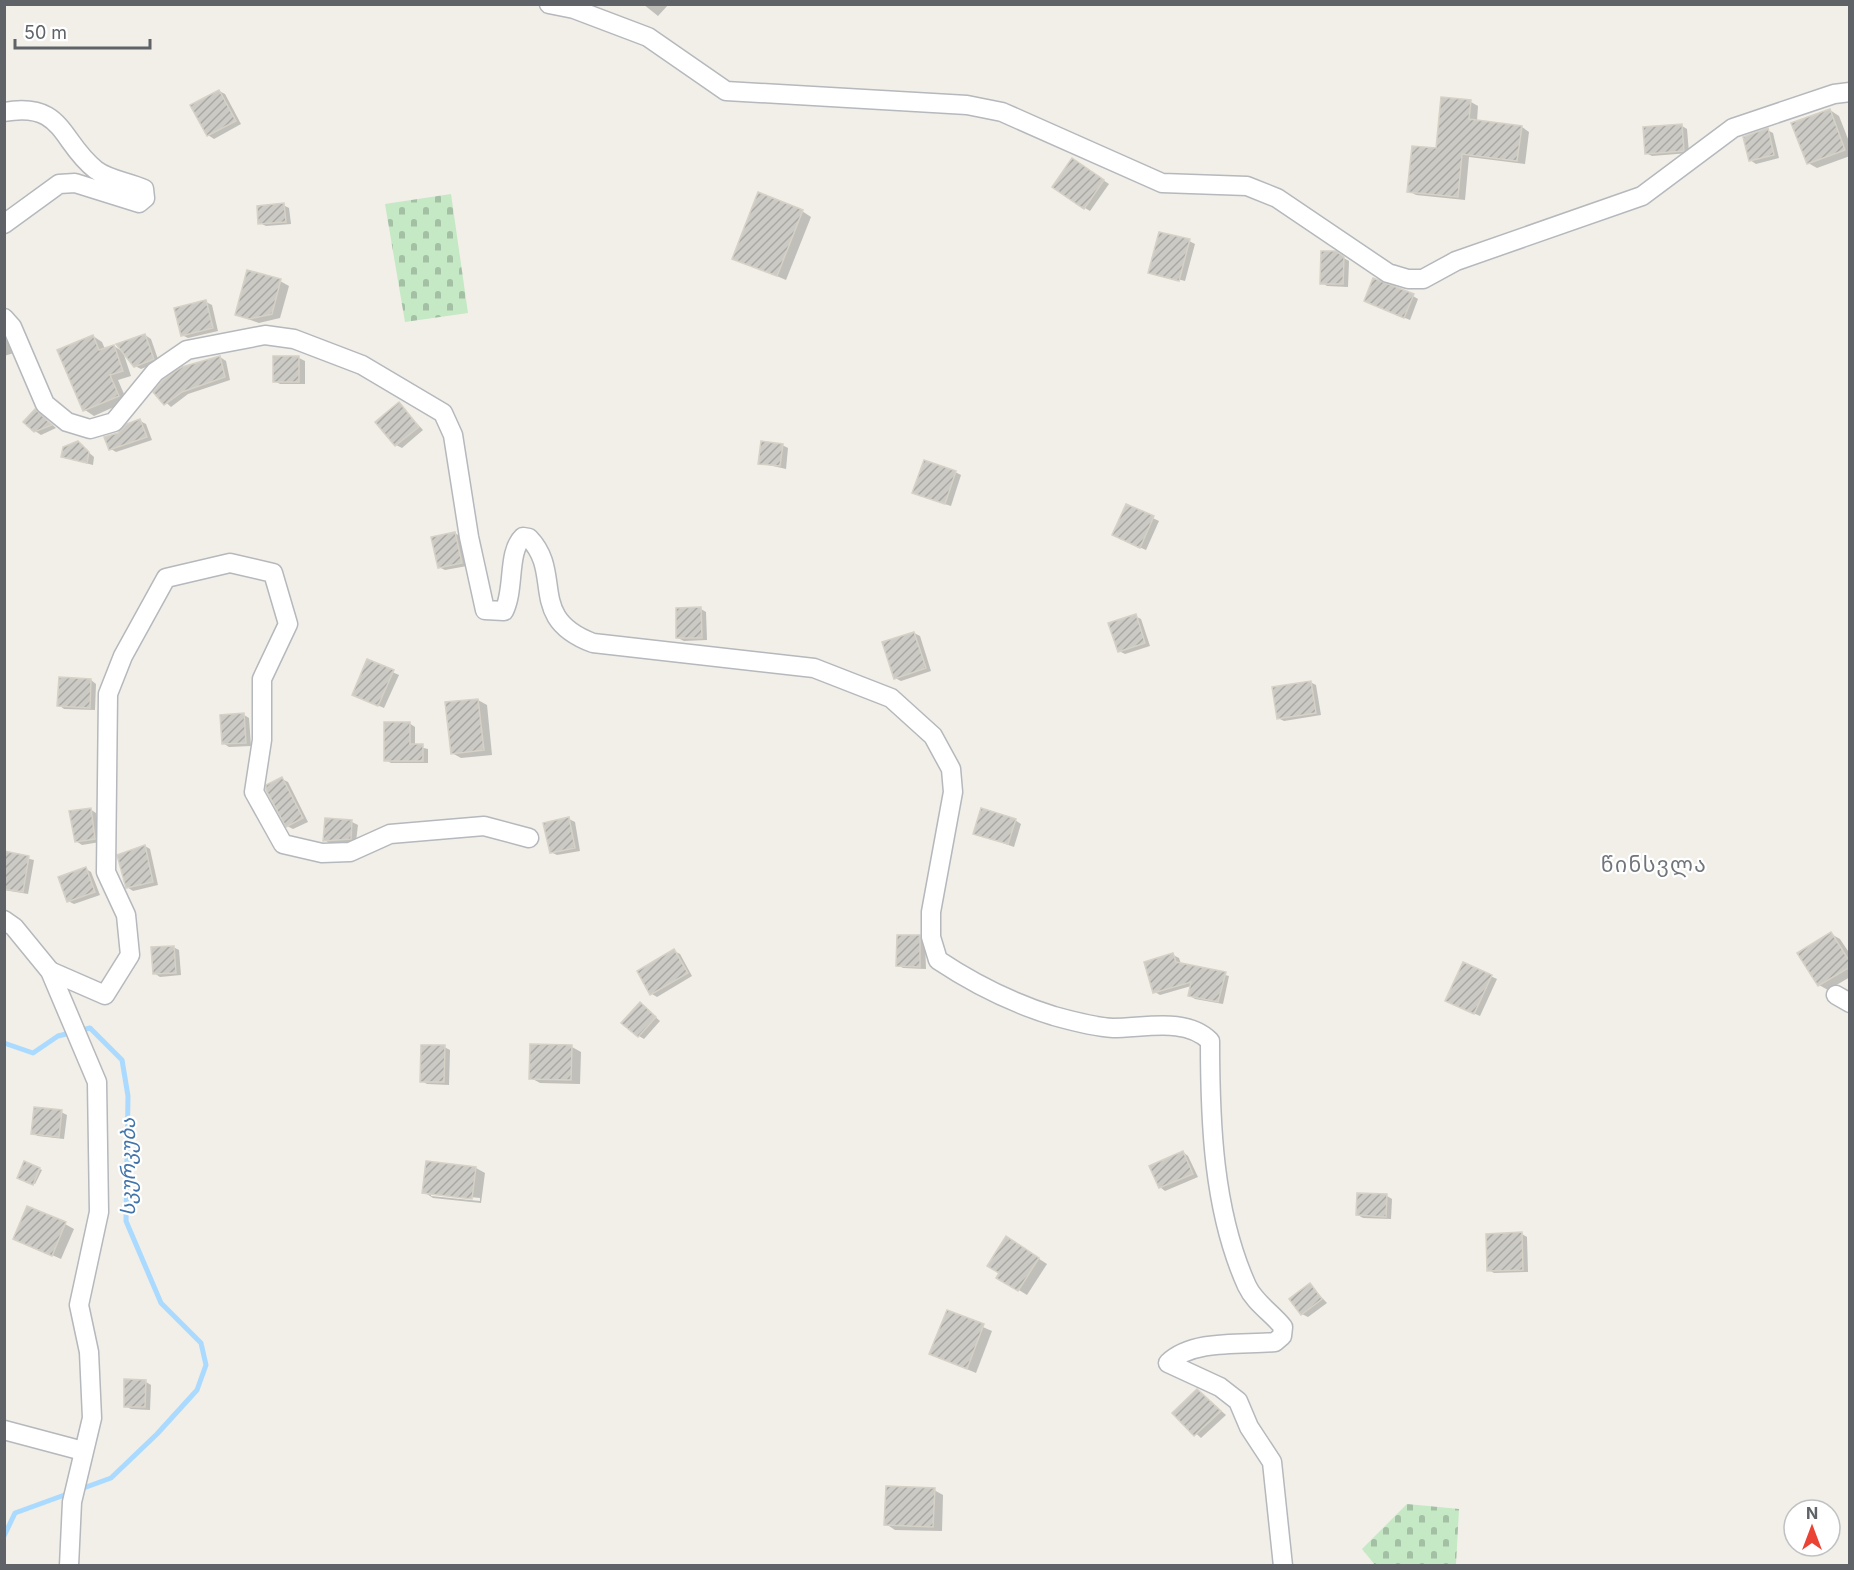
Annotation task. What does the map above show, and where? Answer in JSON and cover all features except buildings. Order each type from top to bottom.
[{"type":"street","points":[[549,4],[574,9],[648,37],[726,91],[967,105],[1002,112],[1162,183],[1248,186],[1277,198],[1388,273],[1408,279],[1423,279],[1456,261],[1642,196],[1733,128],[1834,94],[1850,92]]},
{"type":"street","points":[[4,112],[22,108],[35,110],[45,115],[59,125],[96,170],[144,189],[145,198],[139,203],[75,183],[59,184],[4,224]]},
{"type":"street","points":[[4,318],[12,327],[45,404],[68,422],[90,429],[114,422],[155,372],[187,350],[265,335],[294,339],[362,365],[443,413],[453,435],[469,537],[485,610],[504,611],[512,585],[517,543],[523,537],[529,538],[537,545],[552,607],[562,627],[573,636],[593,644],[814,668],[891,698],[933,736],[951,769],[953,792],[931,912],[931,937],[938,960],[982,988],[1054,1016],[1111,1028],[1166,1025],[1200,1030],[1210,1041],[1213,1126],[1218,1173],[1233,1246],[1248,1287],[1262,1307],[1283,1327],[1282,1336],[1275,1342],[1197,1348],[1177,1354],[1168,1364],[1220,1387],[1238,1401],[1249,1427],[1272,1462],[1283,1566]]},
{"type":"street","points":[[50,971],[105,995],[130,955],[126,915],[106,872],[108,694],[123,656],[166,578],[230,563],[273,573],[288,624],[262,679],[262,740],[254,792],[283,844],[322,854],[350,852],[390,834],[484,826],[529,838]]},
{"type":"street","points":[[4,920],[14,927],[50,971],[97,1082],[99,1212],[79,1305],[89,1352],[92,1418],[72,1502],[69,1566]]},
{"type":"street","points":[[4,1430],[83,1451]]},
{"type":"green space","points":[[451,194],[468,313],[405,322],[385,204]]},
{"type":"green space","points":[[1407,1504],[1459,1509],[1456,1565],[1375,1565],[1362,1549]]},
{"type":"waterway","name":"სკურკუბა","points":[[4,1043],[33,1053],[58,1036],[90,1028],[122,1060],[128,1096],[126,1221],[161,1303],[201,1343],[206,1365],[197,1390],[157,1434],[111,1478],[78,1490]]},
{"type":"waterway","name":"სკურკუბა","points":[[4,1536],[15,1513],[70,1493]]},
{"type":"district","name":"წინსვლა","points":[[1654,865]]}]
